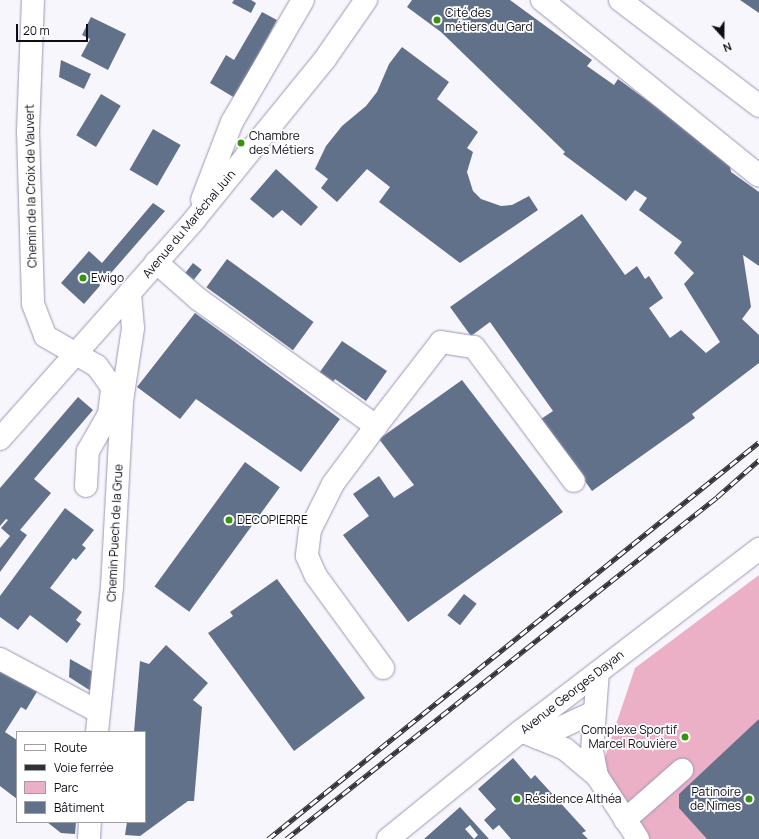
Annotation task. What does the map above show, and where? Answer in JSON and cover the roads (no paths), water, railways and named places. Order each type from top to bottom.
[{"type":"street","name":"Chemin de la Croix de Vauvert","points":[[33,0],[28,132],[34,304],[45,336],[75,353]]},
{"type":"street","points":[[195,219],[232,122],[303,0]]},
{"type":"street","name":"Avenue du Maréchal Juin","points":[[0,438],[195,219],[325,59],[366,0]]},
{"type":"street","points":[[542,0],[759,176]]},
{"type":"street","points":[[620,0],[759,106]]},
{"type":"street","points":[[156,262],[198,299],[376,426]]},
{"type":"street","points":[[86,486],[88,451],[109,414],[117,394],[133,328],[130,292]]},
{"type":"street","points":[[383,668],[316,576],[307,556],[310,530],[333,484],[441,342],[474,347],[574,481]]},
{"type":"street","points":[[75,353],[97,366],[117,394]]},
{"type":"street","name":"Chemin Puech de la Grue","points":[[98,722],[112,588],[117,394]]},
{"type":"street","name":"Avenue Georges Dayan","points":[[388,839],[529,735],[598,672],[759,549]]},
{"type":"street","points":[[0,659],[98,722]]},
{"type":"street","points":[[597,776],[592,751],[598,672]]},
{"type":"street","points":[[529,735],[594,712]]},
{"type":"street","points":[[529,735],[565,749],[597,776],[634,834],[682,770]]},
{"type":"street","points":[[89,839],[90,823]]},
{"type":"railway","points":[[268,839],[759,442]]},
{"type":"railway","points":[[286,839],[717,497],[759,460]]},
{"type":"place","name":"Cité des métiers du Gard","points":[[437,20]]},
{"type":"place","name":"Chambre des Métiers","points":[[241,143]]},
{"type":"place","name":"Ewigo","points":[[83,278]]},
{"type":"place","name":"DECOPIERRE","points":[[229,520]]},
{"type":"place","name":"Complexe Sportif Marcel Rouvière","points":[[685,737]]},
{"type":"place","name":"Résidence Althéa","points":[[517,799]]},
{"type":"place","name":"Patinoire de Nîmes","points":[[749,799]]}]
